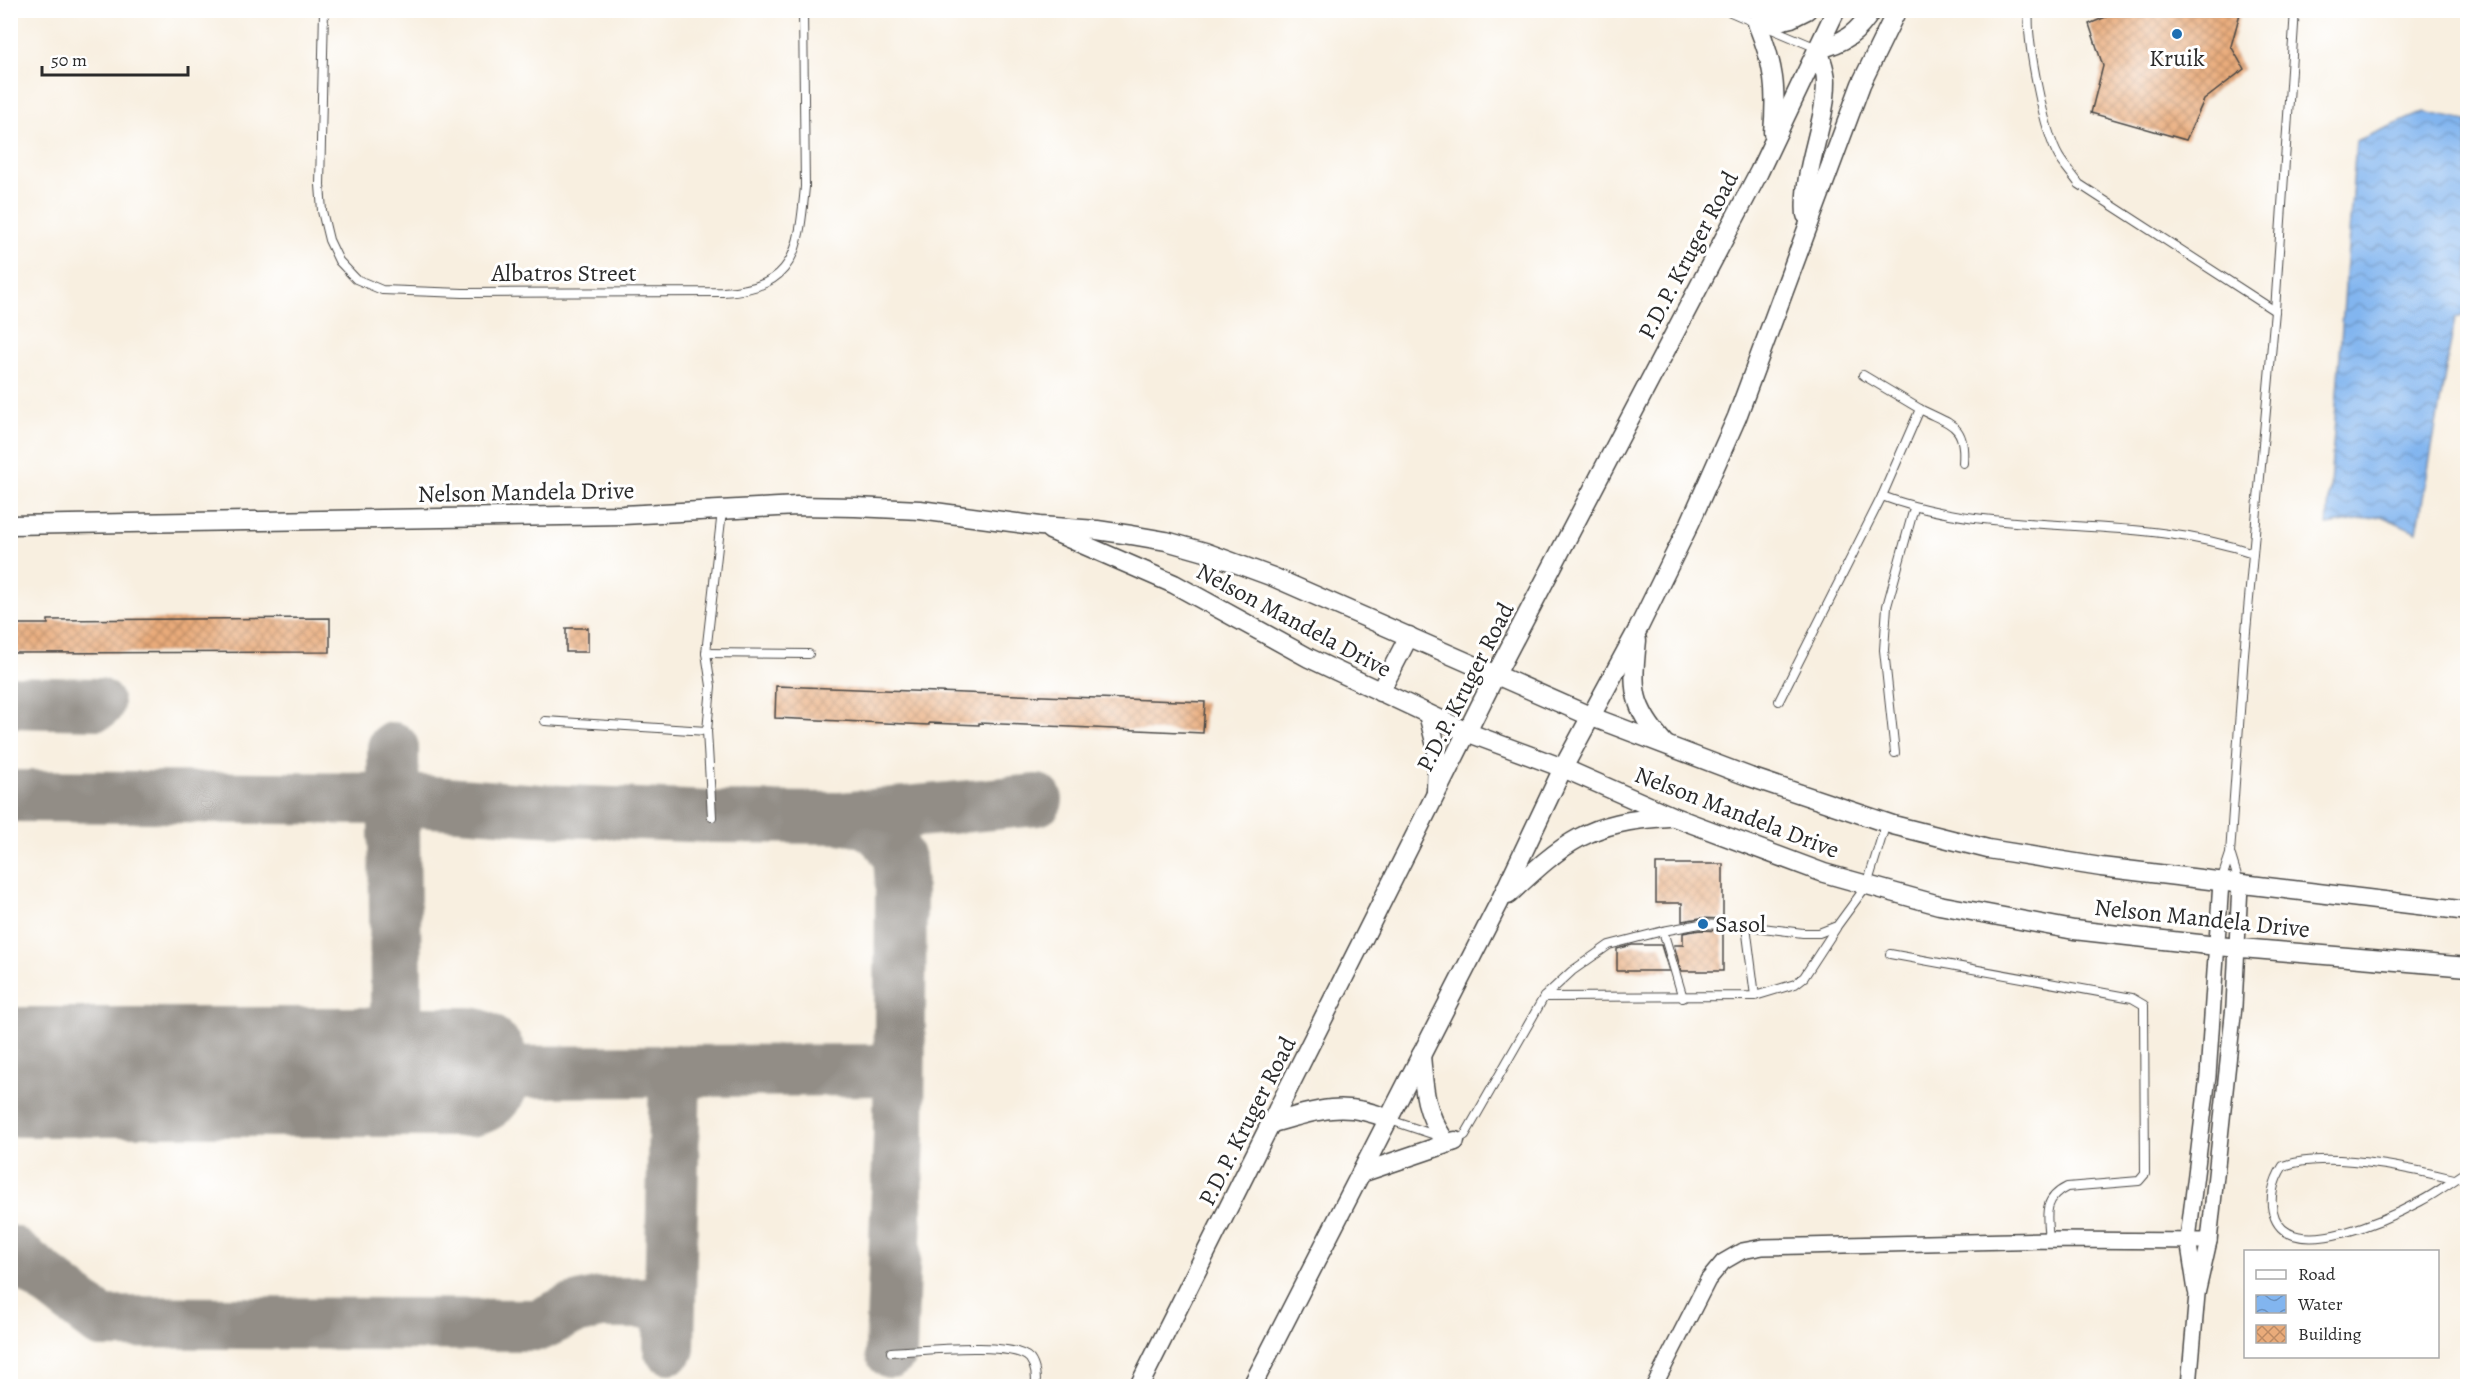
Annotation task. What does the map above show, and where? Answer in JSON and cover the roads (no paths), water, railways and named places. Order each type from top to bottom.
[{"type":"street","points":[[1773,144],[1776,94],[1774,72],[1760,24],[1791,18],[1807,10]]},
{"type":"street","name":"P.D.P. Kruger Road","points":[[1139,1386],[1273,1123],[1495,676],[1773,144],[1836,10]]},
{"type":"street","points":[[1808,225],[1806,193],[1820,130],[1826,80],[1818,49],[1834,45],[1855,34],[1872,10]]},
{"type":"street","points":[[1252,1386],[1499,903],[1563,768],[1638,629],[1690,523],[1737,417],[1861,84],[1897,10]]},
{"type":"street","name":"Nelson Mandela Drive","points":[[10,525],[599,515],[797,506],[920,510],[1131,535],[1166,541],[1205,552],[1273,577],[1592,717],[1750,777],[1886,823],[1988,849],[2101,867],[2468,911]]},
{"type":"street","name":"Nelson Mandela Drive","points":[[1040,526],[1174,584],[1309,657],[1468,733],[1563,768],[1674,817],[1824,873],[1939,905],[2074,930],[2217,946],[2468,967]]},
{"type":"street","points":[[1638,629],[1634,671],[1636,702],[1651,729],[1666,745]]},
{"type":"street","points":[[1380,692],[1409,636]]},
{"type":"street","points":[[1428,714],[1437,750],[1436,796]]},
{"type":"street","points":[[1499,903],[1556,850],[1581,836],[1603,826],[1628,820],[1674,817]]},
{"type":"street","points":[[2197,1294],[2188,1239],[2208,1076],[2221,882]]},
{"type":"street","points":[[2189,1386],[2197,1294],[2209,1241],[2234,1006],[2240,885]]},
{"type":"street","points":[[1361,1173],[1449,1139],[1431,1120],[1427,1108],[1421,1055]]},
{"type":"street","points":[[1273,1123],[1309,1112],[1344,1107],[1373,1112],[1388,1119]]},
{"type":"street","points":[[1654,1386],[1708,1280],[1723,1262],[1742,1251],[1763,1247],[2049,1240],[2188,1239],[2209,1241]]},
{"type":"lane","name":"Albatros Street","points":[[324,10],[320,185],[322,211],[329,240],[339,261],[356,279],[382,290],[475,293],[744,291],[774,278],[787,265],[795,251],[802,215],[805,187],[803,10]]},
{"type":"lane","points":[[1726,10],[1818,49]]},
{"type":"lane","points":[[2029,10],[2030,39],[2043,110],[2058,156],[2079,184],[2275,311]]},
{"type":"lane","points":[[2221,882],[2230,854],[2253,553],[2275,311],[2295,10]]},
{"type":"lane","points":[[1863,375],[1953,426],[1961,433],[1964,443],[1963,463]]},
{"type":"lane","points":[[1779,701],[1882,496],[1920,409]]},
{"type":"lane","points":[[1882,496],[1914,508],[2041,525],[2186,535],[2214,540],[2253,553]]},
{"type":"lane","points":[[1895,753],[1884,650],[1887,606],[1914,508]]},
{"type":"lane","points":[[712,817],[707,731],[711,686],[706,653],[709,606],[722,510]]},
{"type":"lane","points":[[706,653],[809,654]]},
{"type":"lane","points":[[545,721],[707,731]]},
{"type":"lane","points":[[1544,998],[1755,996],[1796,984],[1804,976],[1836,926],[1867,885],[1886,823]]},
{"type":"lane","points":[[2230,854],[2240,885]]},
{"type":"lane","points":[[1388,1119],[1449,1139],[1465,1136],[1544,998],[1572,971],[1609,945],[1700,924],[1746,926],[1803,933],[1819,933],[1836,926]]},
{"type":"lane","points":[[1746,926],[1755,996]]},
{"type":"lane","points":[[1663,931],[1683,998]]},
{"type":"lane","points":[[1890,954],[2133,998],[2144,1005],[2145,1174],[2139,1181],[2067,1187],[2057,1191],[2050,1199],[2047,1212],[2049,1240]]},
{"type":"lane","points":[[2454,1179],[2418,1170],[2378,1165],[2332,1161],[2293,1162],[2283,1166],[2273,1184],[2272,1212],[2277,1224],[2291,1233],[2304,1237],[2347,1233],[2422,1201],[2468,1171]]},
{"type":"lane","points":[[891,1352],[998,1347],[1016,1351],[1029,1358],[1036,1373],[1036,1386]]},
{"type":"water","points":[[2424,112],[2467,121],[2468,312],[2455,318],[2417,532],[2381,516],[2327,525],[2356,141]]},
{"type":"place","name":"Kruik","points":[[2177,34]]},
{"type":"place","name":"Sasol","points":[[1703,924]]}]
